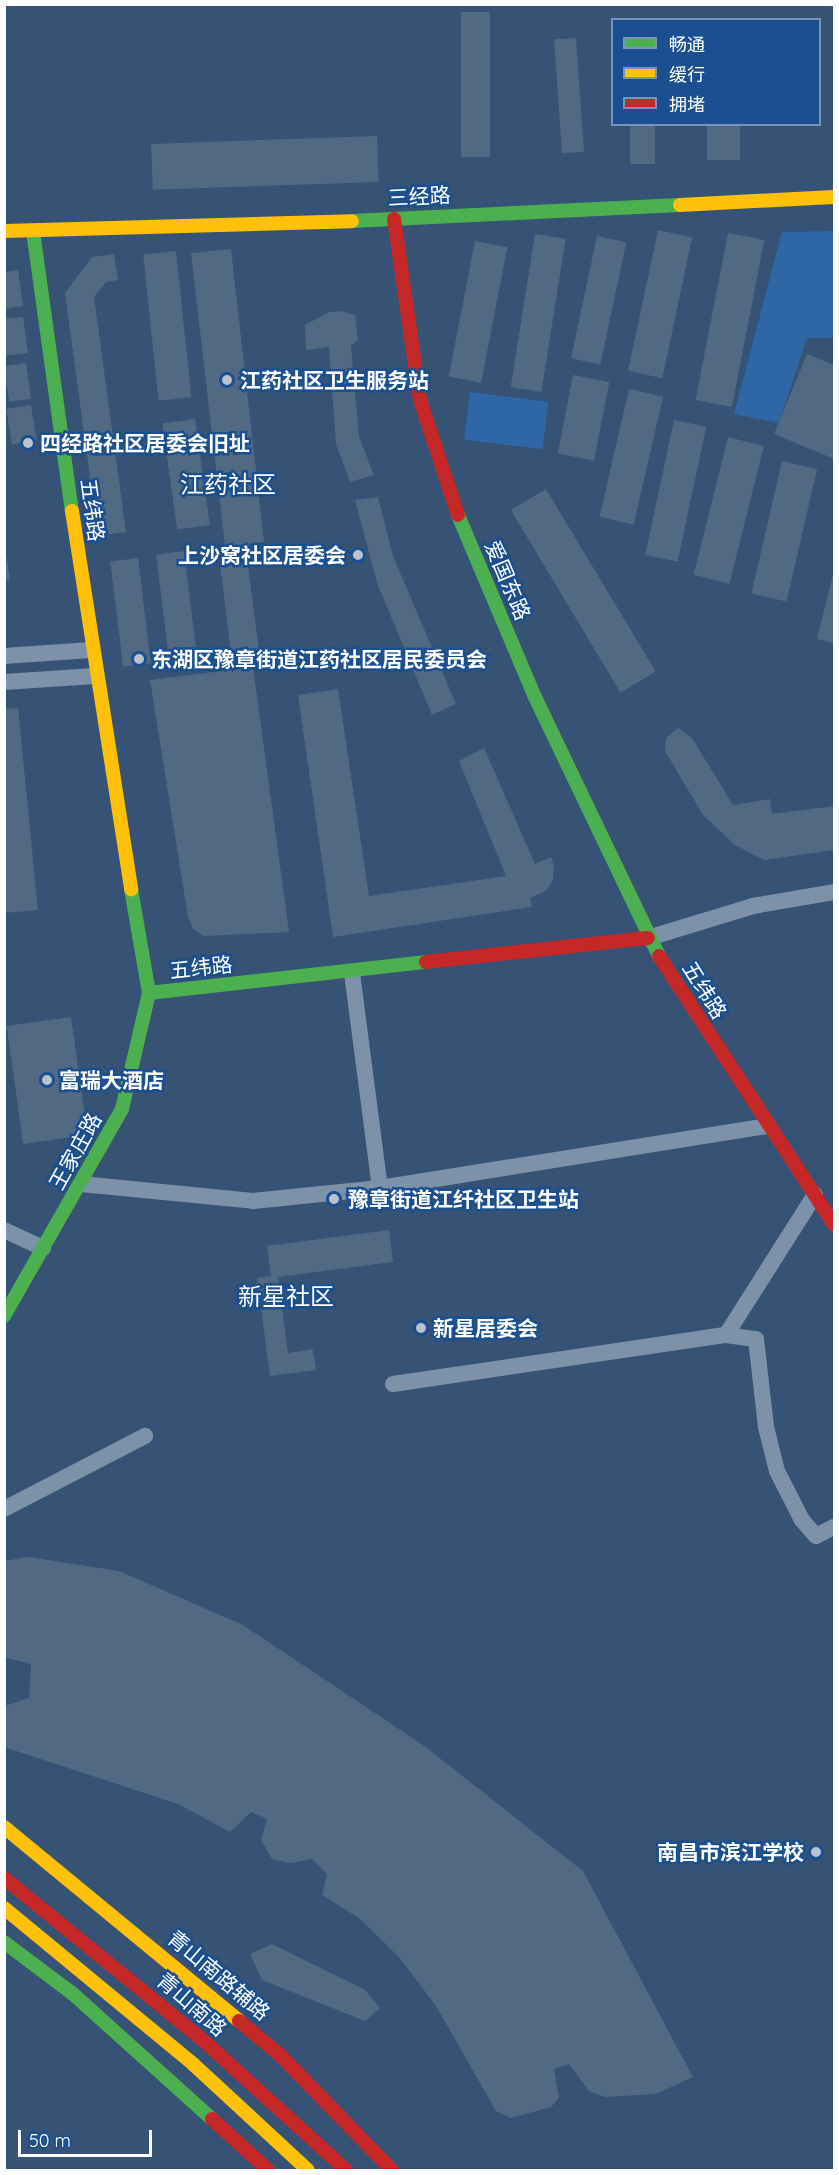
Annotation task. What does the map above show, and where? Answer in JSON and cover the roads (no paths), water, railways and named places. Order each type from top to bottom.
[{"type":"street","name":"三经路","points":[[4,231],[394,219],[834,197]]},
{"type":"street","name":"爱国东路","points":[[394,219],[420,400],[464,532],[648,938]]},
{"type":"street","name":"五纬路","points":[[33,231],[91,650],[149,993],[351,973],[648,938],[767,1126],[834,1224]]},
{"type":"street","points":[[4,656],[91,650]]},
{"type":"street","points":[[4,682],[95,676]]},
{"type":"street","points":[[648,938],[753,906],[834,892]]},
{"type":"street","points":[[351,973],[380,1188]]},
{"type":"street","name":"王家庄路","points":[[4,1316],[122,1109],[149,993]]},
{"type":"street","points":[[81,1184],[253,1201],[380,1188],[767,1126]]},
{"type":"street","points":[[726,1335],[814,1195]]},
{"type":"street","points":[[4,1230],[44,1248]]},
{"type":"street","points":[[393,1384],[726,1335],[756,1339],[766,1427],[777,1471],[802,1520],[816,1536],[834,1527]]},
{"type":"street","points":[[4,1509],[145,1436]]},
{"type":"street","name":"青山南路辅路","points":[[4,1827],[280,2055],[392,2170]]},
{"type":"street","name":"青山南路","points":[[4,1878],[205,2042],[346,2170]]},
{"type":"street","points":[[4,1908],[193,2064],[308,2170]]},
{"type":"street","points":[[4,1942],[72,1993],[268,2170]]},
{"type":"place","name":"江药社区卫生服务站","points":[[227,380]]},
{"type":"place","name":"四经路社区居委会旧址","points":[[28,443]]},
{"type":"place","name":"上沙窝社区居委会","points":[[358,555]]},
{"type":"place","name":"东湖区豫章街道江药社区居民委员会","points":[[139,659]]},
{"type":"place","name":"富瑞大酒店","points":[[47,1080]]},
{"type":"place","name":"豫章街道江纤社区卫生站","points":[[334,1199]]},
{"type":"place","name":"新星居委会","points":[[421,1328]]},
{"type":"place","name":"南昌市滨江学校","points":[[816,1852]]},
{"type":"district","name":"江药社区","points":[[228,485]]},
{"type":"district","name":"新星社区","points":[[286,1297]]}]
